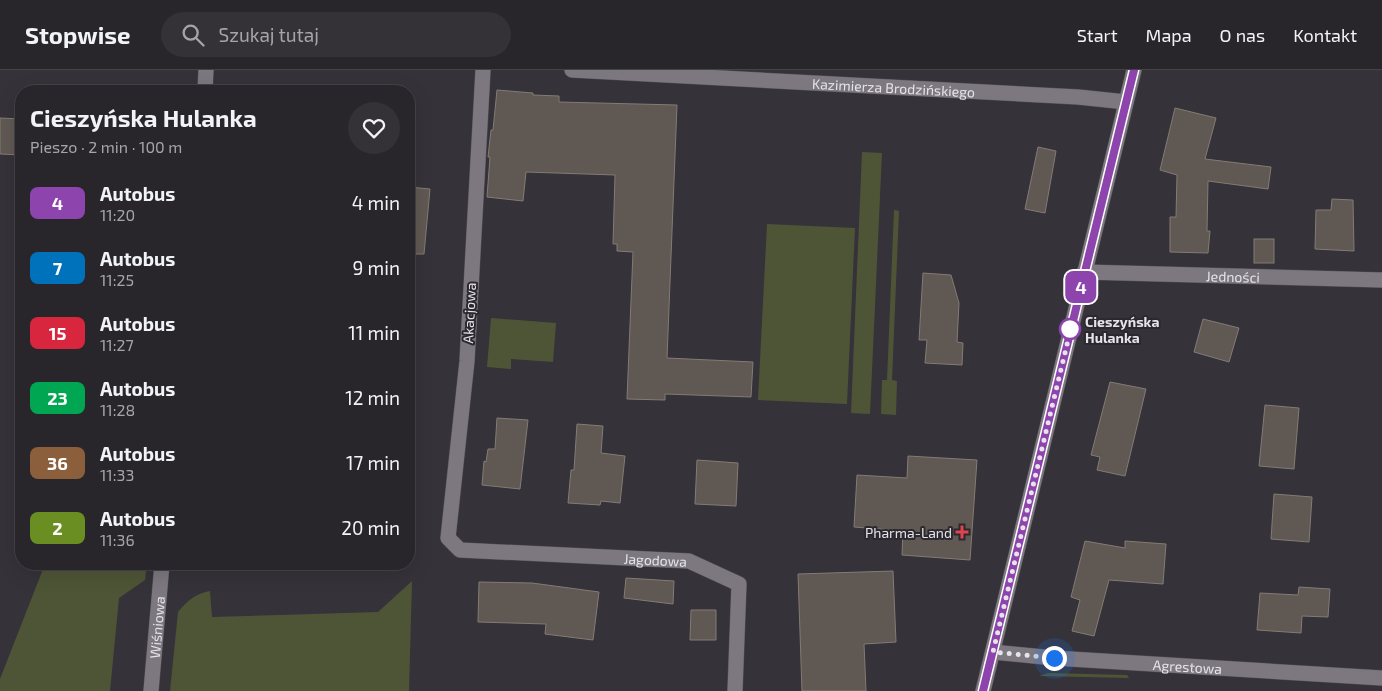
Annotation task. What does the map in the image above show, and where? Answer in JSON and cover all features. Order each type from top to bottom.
[{"type":"street","points":[[205,85],[206,70]]},
{"type":"street","name":"Akacjowa","points":[[460,550],[448,538],[467,361],[483,70]]},
{"type":"street","name":"Kazimierza Brodzińskiego","points":[[572,70],[1078,97],[1126,102]]},
{"type":"street","points":[[983,691],[1134,70]]},
{"type":"street","name":"Jedności","points":[[1084,272],[1382,280]]},
{"type":"street","name":"Jagodowa","points":[[460,550],[689,561],[739,584],[736,691]]},
{"type":"street","name":"Wiśniowa","points":[[151,691],[161,570]]},
{"type":"street","name":"Agrestowa","points":[[993,652],[1054,658],[1382,678]]},
{"type":"green space","points":[[862,152],[882,153],[870,414],[851,413]]},
{"type":"green space","points":[[894,210],[899,211],[892,380],[897,381],[896,415],[881,414],[882,380],[887,380]]},
{"type":"green space","points":[[767,224],[855,228],[847,404],[758,400]]},
{"type":"green space","points":[[491,318],[556,323],[553,362],[511,359],[511,369],[487,367]]},
{"type":"green space","points":[[43,570],[146,570],[145,580],[119,598],[110,691],[0,691],[0,679]]},
{"type":"green space","points":[[412,581],[409,691],[170,691],[178,612],[188,601],[200,594],[210,591],[212,617],[378,612]]},
{"type":"green space","points":[[1048,673],[1127,675],[1129,678],[1039,676]]},
{"type":"building","points":[[497,90],[533,93],[533,95],[559,96],[559,102],[677,105],[667,358],[753,362],[751,397],[665,394],[665,400],[627,399],[633,252],[617,251],[617,244],[613,244],[615,175],[526,172],[523,201],[487,197],[490,157],[488,157]]},
{"type":"building","points":[[1175,108],[1216,118],[1205,159],[1271,167],[1268,189],[1208,181],[1207,231],[1210,231],[1208,253],[1170,252],[1170,217],[1176,217],[1177,175],[1160,170]]},
{"type":"building","points":[[0,118],[15,119],[15,155],[0,154]]},
{"type":"building","points":[[1038,147],[1056,151],[1045,213],[1025,209]]},
{"type":"building","points":[[415,188],[430,189],[424,254],[415,254]]},
{"type":"building","points":[[1332,199],[1353,200],[1354,251],[1315,249],[1316,210],[1331,210]]},
{"type":"building","points":[[1254,239],[1274,239],[1274,263],[1254,263]]},
{"type":"building","points":[[923,273],[951,275],[959,303],[957,342],[963,343],[962,365],[925,363],[927,340],[919,340]]},
{"type":"building","points":[[1203,319],[1239,328],[1229,362],[1194,352]]},
{"type":"building","points":[[1110,382],[1146,389],[1125,476],[1097,470],[1100,457],[1091,455]]},
{"type":"building","points":[[1265,405],[1299,408],[1294,469],[1259,466]]},
{"type":"building","points":[[497,418],[528,420],[520,489],[482,485],[484,461],[486,462],[488,449],[495,449]]},
{"type":"building","points":[[577,424],[603,426],[601,453],[625,456],[620,503],[601,501],[600,505],[568,503],[571,470],[574,470]]},
{"type":"building","points":[[908,456],[977,460],[970,560],[902,555],[903,531],[854,527],[857,475],[907,478]]},
{"type":"building","points":[[697,460],[738,463],[736,506],[695,504]]},
{"type":"building","points":[[1274,494],[1312,497],[1309,542],[1271,539]]},
{"type":"building","points":[[1085,541],[1125,548],[1125,541],[1166,544],[1163,584],[1109,580],[1094,636],[1072,631],[1080,600],[1071,597]]},
{"type":"building","points":[[893,571],[896,642],[864,644],[866,691],[802,691],[798,574]]},
{"type":"building","points":[[626,578],[674,581],[673,604],[624,598]]},
{"type":"building","points":[[479,582],[532,583],[599,592],[593,640],[545,634],[546,624],[478,622]]},
{"type":"building","points":[[1299,587],[1330,589],[1328,617],[1302,616],[1301,633],[1257,630],[1260,593],[1298,595]]},
{"type":"building","points":[[691,610],[716,610],[716,640],[690,640]]},
{"type":"bus line","name":"4","points":[[983,691],[1134,70]]},
{"type":"place","name":"Cieszyńska Hulanka","points":[[1070,329]]},
{"type":"place","name":"Pharma-Land","points":[[962,532]]},
{"type":"route","points":[[1054,658],[993,652],[1070,329]]}]
